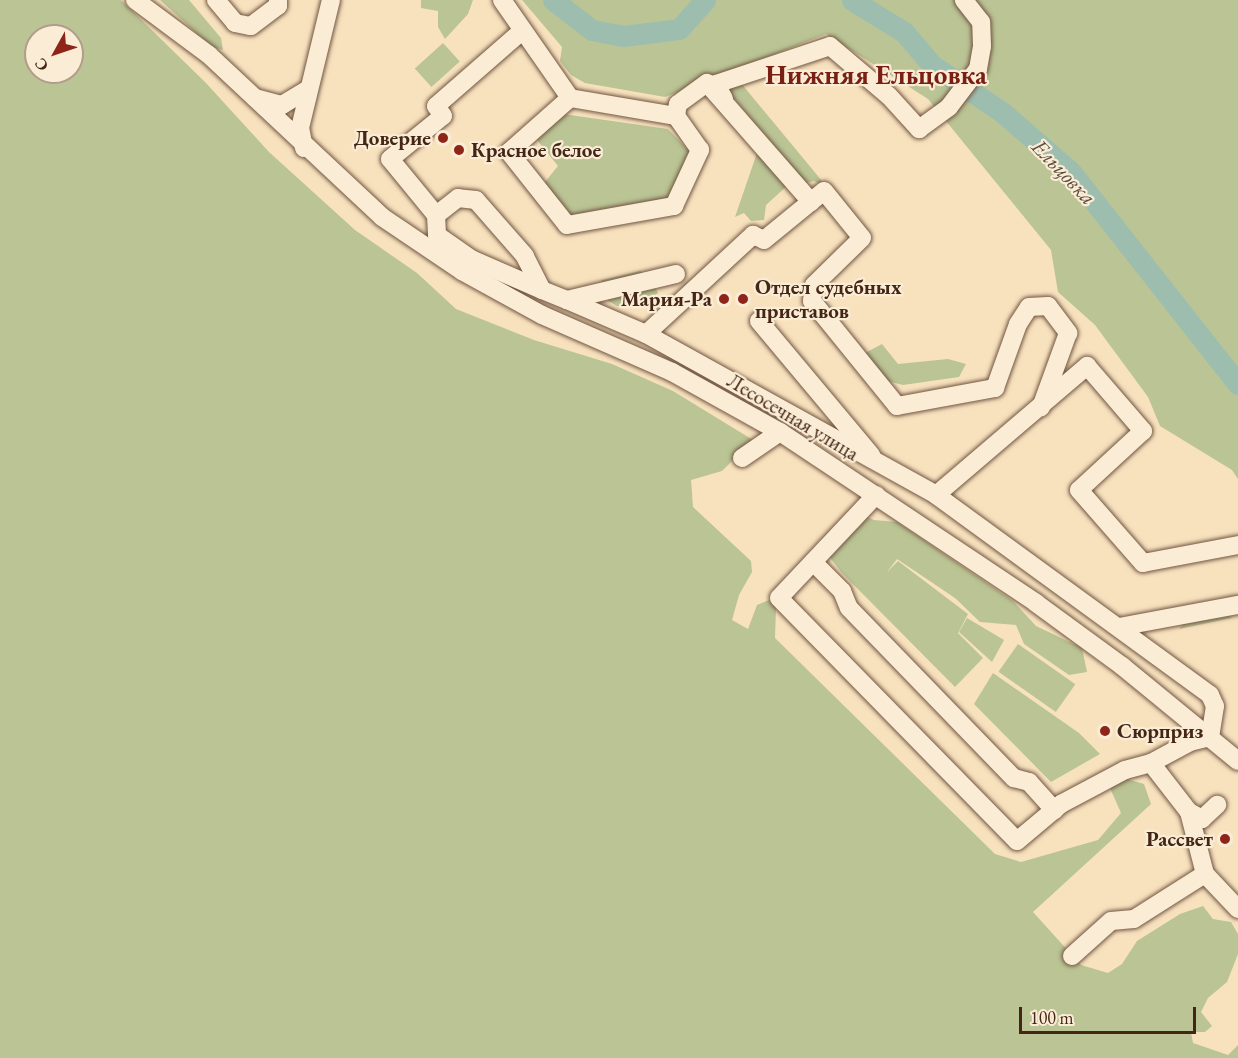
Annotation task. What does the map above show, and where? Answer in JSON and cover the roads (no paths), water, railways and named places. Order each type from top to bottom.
[{"type":"street","name":"Лесосечная улица","points":[[135,0],[209,55],[304,148],[382,217],[462,271],[543,315],[672,372],[780,432],[876,495],[1114,660],[1238,761]]},
{"type":"street","points":[[216,0],[235,23],[250,26],[278,6],[278,0]]},
{"type":"street","points":[[304,148],[300,128],[331,0]]},
{"type":"street","points":[[502,0],[570,98],[676,116]]},
{"type":"street","points":[[725,101],[716,84],[830,46],[889,96],[920,129],[949,107],[978,69],[982,46],[981,22],[964,0]]},
{"type":"street","points":[[522,31],[436,106],[443,116],[390,159],[436,215],[437,235],[471,259],[645,334],[936,495],[1210,695],[1215,706],[1210,737],[1190,742],[1151,763],[1125,771],[1054,810],[1017,841],[779,598],[876,495]]},
{"type":"street","points":[[570,98],[509,152],[567,225],[674,206],[699,150],[676,116],[678,104],[706,83],[725,101],[811,202]]},
{"type":"street","points":[[252,97],[282,105],[309,88]]},
{"type":"street","points":[[645,334],[753,235],[764,240],[824,191],[862,238],[814,285],[812,301],[897,406],[995,388],[1018,324],[1029,307],[1048,306],[1068,333],[1041,406]]},
{"type":"street","points":[[436,215],[458,198],[476,200],[525,256],[542,290]]},
{"type":"street","points":[[567,300],[676,274]]},
{"type":"street","points":[[759,321],[878,463]]},
{"type":"street","points":[[936,495],[1087,366],[1143,431],[1079,490],[1143,563],[1238,545]]},
{"type":"street","points":[[742,458],[780,432]]},
{"type":"street","points":[[813,562],[842,591],[849,608],[1014,778],[1029,782],[1054,810]]},
{"type":"street","points":[[1119,627],[1238,605]]},
{"type":"street","points":[[1151,763],[1189,812],[1205,874],[1238,909]]},
{"type":"street","points":[[1189,812],[1202,819],[1217,805]]},
{"type":"street","points":[[1072,956],[1111,921],[1134,919],[1205,874]]},
{"type":"waterway","name":"Ельцовка","points":[[553,0],[592,30],[623,36],[679,29],[705,0]]},
{"type":"waterway","name":"Ельцовка","points":[[852,0],[904,32],[932,65],[1002,112],[1071,172],[1238,384]]},
{"type":"place","name":"Доверие","points":[[443,138]]},
{"type":"place","name":"Красное белое","points":[[459,150]]},
{"type":"place","name":"Мария-Ра","points":[[724,299]]},
{"type":"place","name":"Отдел судебных приставов","points":[[743,299]]},
{"type":"place","name":"Сюрприз","points":[[1105,731]]},
{"type":"place","name":"Рассвет","points":[[1225,839]]},
{"type":"district","name":"Нижняя Ельцовка","points":[[876,75]]}]
